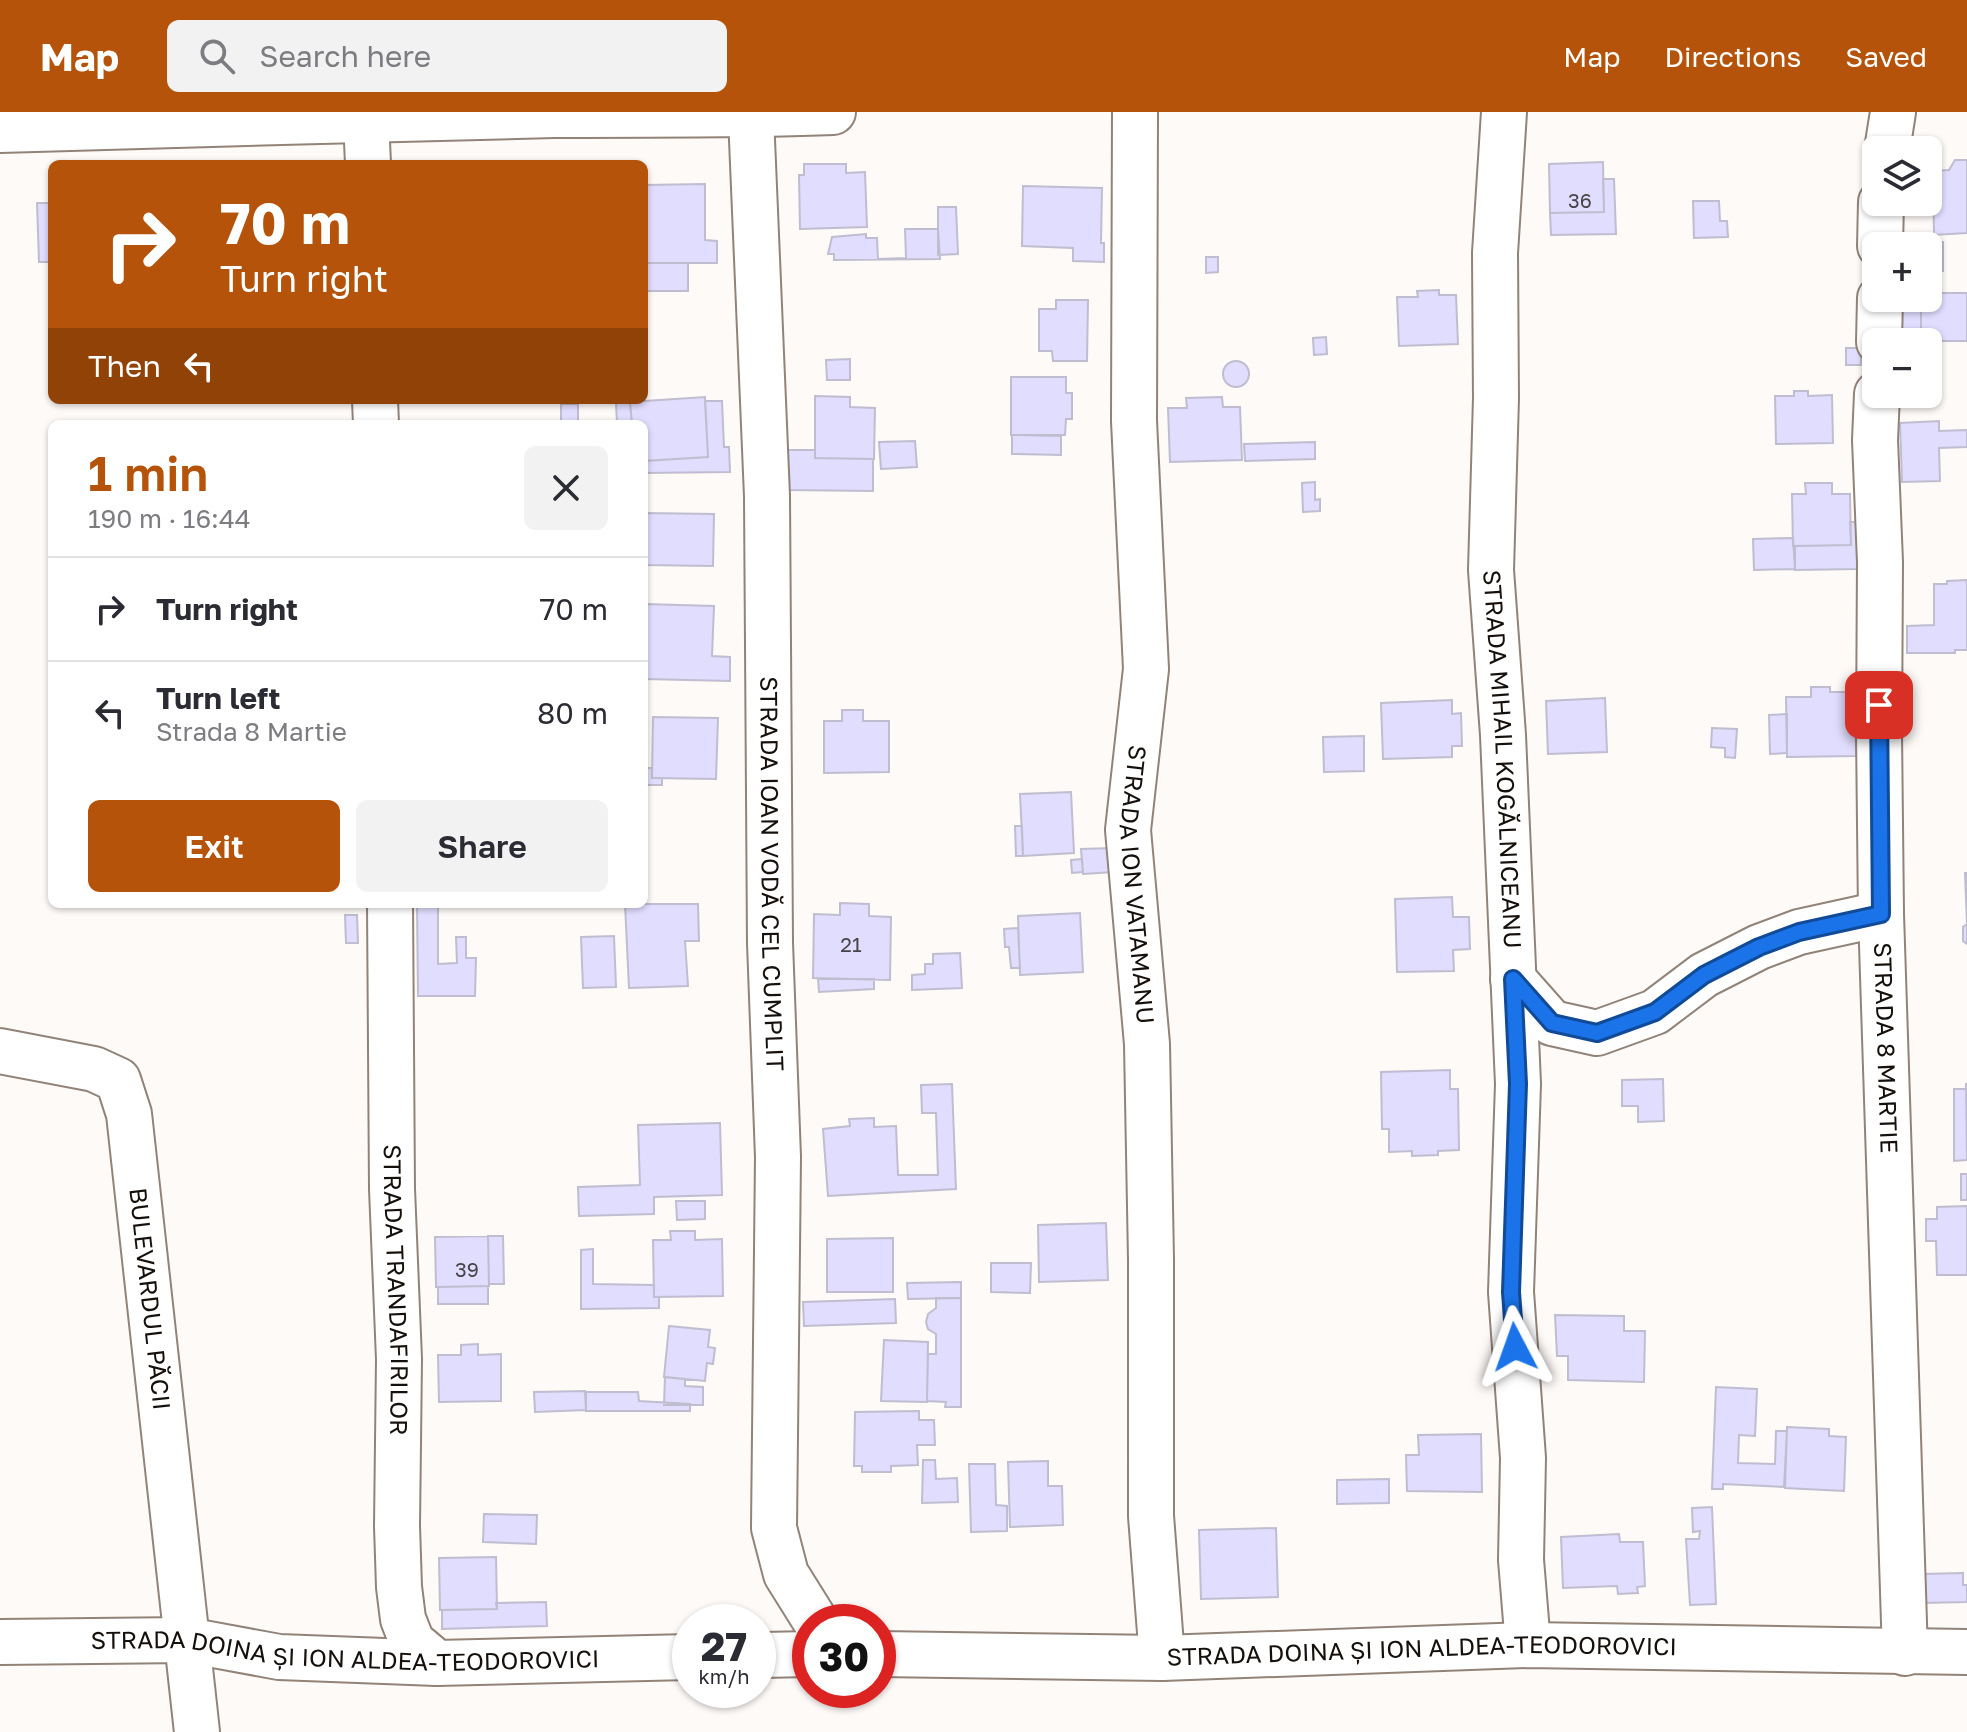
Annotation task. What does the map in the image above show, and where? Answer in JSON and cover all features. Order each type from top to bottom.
[{"type":"street","points":[[0,130],[323,117],[366,119],[634,113],[751,116],[833,112]]},
{"type":"street","name":"STRADA ION VATAMANU","points":[[1135,112],[1134,421],[1146,669],[1128,830],[1147,1044],[1151,1516],[1162,1658]]},
{"type":"street","name":"STRADA MIHAIL KOGĂLNICEANU","points":[[1504,112],[1495,253],[1496,398],[1491,570],[1503,735],[1518,1084],[1511,1292],[1523,1458],[1521,1560],[1528,1645]]},
{"type":"street","points":[[1889,136],[1893,112]]},
{"type":"street","name":"STRADA IOAN VODĂ CEL CUMPLIT","points":[[751,116],[767,496],[770,943],[778,1157],[774,1528],[786,1574],[805,1604]]},
{"type":"street","points":[[366,119],[368,160]]},
{"type":"street","name":"STRADA 8 MARTIE","points":[[1877,408],[1881,914],[1905,1653]]},
{"type":"street","name":"STRADA TRANDAFIRILOR","points":[[390,908],[392,1189],[399,1359],[399,1587],[403,1619],[412,1642],[437,1663]]},
{"type":"street","points":[[1513,979],[1552,1023],[1597,1033],[1655,1012],[1704,975],[1759,947],[1799,932],[1881,914]]},
{"type":"street","name":"BULEVARDUL PĂCII","points":[[0,1051],[94,1069],[118,1080],[129,1114],[187,1640]]},
{"type":"street","points":[[187,1640],[197,1732]]},
{"type":"street","name":"STRADA DOINA ȘI ION ALDEA-TEODOROVICI","points":[[0,1642],[187,1640],[279,1657],[437,1663],[672,1657]]},
{"type":"street","name":"STRADA DOINA ȘI ION ALDEA-TEODOROVICI","points":[[896,1654],[1162,1658],[1528,1645],[1967,1652]]},
{"type":"building","points":[[1955,160],[1967,160],[1967,233],[1934,232],[1934,216],[1942,216],[1942,170],[1949,170]]},
{"type":"building","points":[[1603,162],[1604,212],[1550,213],[1549,164]]},
{"type":"building","points":[[804,164],[846,164],[846,173],[865,172],[867,227],[800,229],[799,175],[804,175]]},
{"type":"building","points":[[1603,179],[1614,179],[1616,234],[1551,235],[1550,213],[1604,212]]},
{"type":"building","points":[[705,184],[705,240],[717,241],[717,263],[648,263],[648,185]]},
{"type":"building","points":[[1023,186],[1102,188],[1101,243],[1104,243],[1104,262],[1073,261],[1073,248],[1022,246]]},
{"type":"building","points":[[1693,201],[1719,201],[1720,221],[1727,221],[1728,237],[1694,238]]},
{"type":"building","points":[[37,203],[48,203],[48,262],[39,262]]},
{"type":"building","points":[[938,207],[956,207],[958,254],[938,255]]},
{"type":"building","points":[[905,229],[938,229],[940,259],[834,260],[834,254],[828,254],[832,237],[866,234],[866,238],[877,238],[878,259],[906,258]]},
{"type":"building","points":[[1206,257],[1218,257],[1218,272],[1206,273]]},
{"type":"building","points":[[648,263],[688,263],[688,291],[648,291]]},
{"type":"building","points":[[1439,290],[1439,295],[1456,295],[1458,344],[1399,346],[1397,297],[1418,297],[1417,291]]},
{"type":"building","points":[[1942,293],[1967,293],[1967,341],[1942,341],[1942,328],[1921,328],[1921,312],[1942,312]]},
{"type":"building","points":[[1056,300],[1088,300],[1087,361],[1053,361],[1052,351],[1039,351],[1039,309],[1056,309]]},
{"type":"building","points":[[1898,312],[1921,312],[1921,328],[1898,328]]},
{"type":"building","points":[[1326,337],[1327,354],[1314,355],[1313,338]]},
{"type":"building","points":[[1846,348],[1861,348],[1861,365],[1846,365]]},
{"type":"building","points":[[850,359],[850,380],[827,380],[826,360]]},
{"type":"building","points":[[1236,361],[1245,365],[1249,374],[1245,383],[1236,387],[1227,383],[1223,374],[1227,365]]},
{"type":"building","points":[[1011,377],[1066,377],[1066,393],[1072,393],[1072,419],[1066,419],[1065,435],[1011,435]]},
{"type":"building","points":[[1794,391],[1808,391],[1808,396],[1832,395],[1833,443],[1776,444],[1775,396],[1794,396]]},
{"type":"building","points":[[815,396],[850,397],[850,407],[875,408],[874,459],[815,458]]},
{"type":"building","points":[[705,397],[708,457],[648,461],[648,420],[632,420],[630,404],[648,404],[648,401]]},
{"type":"building","points":[[1222,397],[1223,407],[1240,407],[1242,460],[1170,462],[1168,408],[1187,408],[1186,398]]},
{"type":"building","points":[[705,401],[722,401],[724,447],[729,447],[730,472],[648,473],[648,461],[708,457]]},
{"type":"building","points":[[561,404],[578,404],[578,420],[561,420]]},
{"type":"building","points":[[616,404],[630,404],[632,420],[617,420]]},
{"type":"building","points":[[1939,421],[1939,431],[1967,430],[1967,447],[1939,448],[1940,481],[1902,482],[1900,423]]},
{"type":"building","points":[[1012,435],[1061,436],[1061,455],[1012,454]]},
{"type":"building","points":[[915,441],[917,467],[881,469],[879,442]]},
{"type":"building","points":[[1315,442],[1315,459],[1245,461],[1244,444]]},
{"type":"building","points":[[786,450],[815,450],[815,458],[873,459],[873,491],[785,490]]},
{"type":"building","points":[[1315,482],[1315,500],[1320,499],[1320,511],[1303,512],[1302,483]]},
{"type":"building","points":[[1805,483],[1832,483],[1832,494],[1850,494],[1851,545],[1793,546],[1792,494],[1806,494]]},
{"type":"building","points":[[648,513],[714,514],[713,566],[648,565]]},
{"type":"building","points":[[1850,522],[1857,522],[1858,569],[1795,570],[1795,546],[1851,545]]},
{"type":"building","points":[[1793,538],[1795,569],[1754,570],[1753,539]]},
{"type":"building","points":[[1967,580],[1967,650],[1907,653],[1907,626],[1934,625],[1934,584]]},
{"type":"building","points":[[648,604],[714,606],[712,656],[730,657],[730,681],[648,679]]},
{"type":"building","points":[[1811,687],[1830,687],[1830,692],[1855,692],[1856,756],[1787,757],[1786,697],[1811,697]]},
{"type":"building","points":[[1605,698],[1607,752],[1548,754],[1546,701]]},
{"type":"building","points":[[1452,700],[1452,714],[1461,713],[1462,746],[1452,746],[1452,757],[1383,759],[1381,703]]},
{"type":"building","points":[[842,710],[863,710],[863,721],[889,721],[889,772],[824,773],[824,721],[842,721]]},
{"type":"building","points":[[1787,714],[1787,753],[1770,754],[1769,715]]},
{"type":"building","points":[[653,717],[718,718],[716,779],[652,778]]},
{"type":"building","points":[[1712,728],[1737,729],[1735,758],[1725,757],[1725,748],[1711,747]]},
{"type":"building","points":[[1364,736],[1364,771],[1324,772],[1323,737]]},
{"type":"building","points":[[648,768],[652,768],[652,778],[662,778],[662,785],[648,785]]},
{"type":"building","points":[[1071,792],[1074,853],[1023,856],[1020,794]]},
{"type":"building","points":[[1015,826],[1022,826],[1023,856],[1016,856]]},
{"type":"building","points":[[1113,848],[1114,872],[1083,874],[1081,849]]},
{"type":"building","points":[[1082,859],[1083,872],[1072,873],[1071,860]]},
{"type":"building","points":[[1965,873],[1967,873],[1967,924]]},
{"type":"building","points":[[1452,897],[1453,917],[1469,917],[1470,949],[1453,950],[1454,971],[1397,972],[1395,899]]},
{"type":"building","points":[[840,903],[869,904],[869,916],[891,917],[890,980],[813,978],[814,914],[840,915]]},
{"type":"building","points":[[648,904],[698,904],[699,941],[685,941],[688,986],[629,988],[625,908],[648,908]]},
{"type":"building","points":[[417,908],[438,908],[438,964],[457,963],[456,937],[466,937],[466,958],[476,958],[475,996],[418,996]]},
{"type":"building","points":[[1080,913],[1083,972],[1020,975],[1018,916]]},
{"type":"building","points":[[345,915],[357,915],[358,943],[346,943]]},
{"type":"building","points":[[1967,924],[1967,944],[1963,941],[1963,927]]},
{"type":"building","points":[[1018,928],[1020,968],[1011,968],[1004,929]]},
{"type":"building","points":[[614,936],[616,987],[583,988],[581,937]]},
{"type":"building","points":[[960,953],[962,988],[912,990],[912,975],[925,974],[925,964],[933,964],[933,954]]},
{"type":"building","points":[[818,979],[874,979],[874,989],[819,992]]},
{"type":"building","points":[[1450,1070],[1450,1089],[1458,1089],[1459,1150],[1412,1156],[1412,1151],[1389,1152],[1389,1129],[1382,1129],[1381,1072]]},
{"type":"building","points":[[1663,1079],[1664,1121],[1638,1122],[1638,1106],[1622,1106],[1622,1080]]},
{"type":"building","points":[[1966,1083],[1967,1160],[1954,1161],[1954,1089],[1966,1089]]},
{"type":"building","points":[[952,1084],[956,1189],[828,1196],[823,1129],[850,1126],[849,1119],[874,1118],[874,1127],[896,1126],[898,1175],[938,1175],[936,1113],[922,1113],[921,1085]]},
{"type":"building","points":[[720,1123],[722,1195],[654,1197],[654,1214],[579,1216],[578,1187],[640,1185],[638,1125]]},
{"type":"building","points":[[1961,1174],[1967,1174],[1967,1200],[1961,1200]]},
{"type":"building","points":[[676,1201],[705,1201],[705,1219],[677,1220]]},
{"type":"building","points":[[1967,1206],[1967,1275],[1937,1275],[1936,1241],[1926,1241],[1926,1219],[1937,1219],[1937,1207]]},
{"type":"building","points":[[1106,1223],[1108,1280],[1039,1282],[1038,1225]]},
{"type":"building","points":[[670,1231],[695,1231],[695,1240],[722,1239],[723,1296],[654,1297],[653,1240],[671,1240]]},
{"type":"building","points":[[488,1236],[503,1236],[504,1284],[489,1284]]},
{"type":"building","points":[[488,1236],[489,1286],[436,1287],[435,1237]]},
{"type":"building","points":[[893,1238],[893,1292],[827,1292],[827,1239]]},
{"type":"building","points":[[593,1249],[593,1284],[654,1285],[654,1297],[659,1297],[659,1308],[581,1309],[581,1250]]},
{"type":"building","points":[[991,1263],[1031,1263],[1030,1293],[991,1292]]},
{"type":"building","points":[[961,1282],[961,1298],[908,1299],[907,1283]]},
{"type":"building","points":[[488,1286],[488,1304],[438,1304],[438,1287]]},
{"type":"building","points":[[936,1298],[961,1298],[961,1407],[945,1407],[946,1402],[927,1401],[928,1354],[936,1354],[936,1334],[928,1329],[926,1322],[928,1314],[936,1308]]},
{"type":"building","points":[[895,1299],[896,1323],[804,1326],[803,1302]]},
{"type":"building","points":[[1555,1315],[1624,1316],[1624,1331],[1645,1331],[1644,1382],[1568,1380],[1568,1356],[1557,1356]]},
{"type":"building","points":[[669,1326],[710,1330],[708,1347],[715,1348],[713,1364],[707,1363],[705,1381],[664,1377]]},
{"type":"building","points":[[884,1340],[928,1342],[927,1402],[881,1401]]},
{"type":"building","points":[[478,1344],[478,1355],[501,1354],[501,1401],[439,1402],[438,1355],[461,1355],[461,1345]]},
{"type":"building","points":[[665,1377],[685,1379],[685,1386],[703,1387],[703,1405],[664,1405]]},
{"type":"building","points":[[1716,1387],[1757,1389],[1755,1436],[1739,1435],[1738,1463],[1775,1464],[1776,1431],[1787,1431],[1784,1487],[1723,1484],[1723,1489],[1712,1489]]},
{"type":"building","points":[[585,1391],[586,1410],[535,1412],[534,1392]]},
{"type":"building","points":[[586,1392],[638,1392],[639,1401],[690,1404],[690,1411],[586,1411]]},
{"type":"building","points":[[919,1411],[919,1420],[934,1420],[935,1445],[917,1445],[918,1465],[891,1466],[891,1472],[862,1472],[862,1466],[854,1466],[855,1412]]},
{"type":"building","points":[[1787,1427],[1829,1429],[1829,1436],[1846,1437],[1844,1491],[1785,1488]]},
{"type":"building","points":[[1481,1434],[1482,1492],[1407,1491],[1406,1455],[1419,1455],[1418,1435]]},
{"type":"building","points":[[923,1460],[935,1460],[936,1479],[957,1478],[958,1502],[922,1503]]},
{"type":"building","points":[[1048,1461],[1048,1486],[1062,1486],[1063,1525],[1010,1527],[1008,1462]]},
{"type":"building","points":[[969,1464],[995,1464],[996,1505],[1007,1506],[1007,1531],[971,1532]]},
{"type":"building","points":[[1389,1479],[1389,1503],[1337,1504],[1337,1480]]},
{"type":"building","points":[[1712,1507],[1716,1604],[1690,1605],[1686,1539],[1699,1539],[1700,1531],[1693,1532],[1692,1508]]},
{"type":"building","points":[[484,1514],[537,1515],[536,1544],[483,1542]]},
{"type":"building","points":[[1276,1528],[1278,1597],[1201,1599],[1199,1530]]},
{"type":"building","points":[[1619,1534],[1620,1542],[1643,1542],[1645,1586],[1637,1587],[1638,1593],[1618,1594],[1617,1586],[1563,1588],[1561,1537]]},
{"type":"building","points":[[496,1557],[497,1609],[440,1610],[439,1558]]},
{"type":"building","points":[[1963,1573],[1967,1602],[1923,1603],[1922,1574]]},
{"type":"building","points":[[546,1602],[547,1626],[442,1629],[442,1610],[497,1609],[496,1603]]},
{"type":"route","points":[[1515,1347],[1511,1292],[1518,1084],[1513,979],[1552,1023],[1597,1033],[1655,1012],[1704,975],[1759,947],[1799,932],[1881,914],[1879,705]]}]
